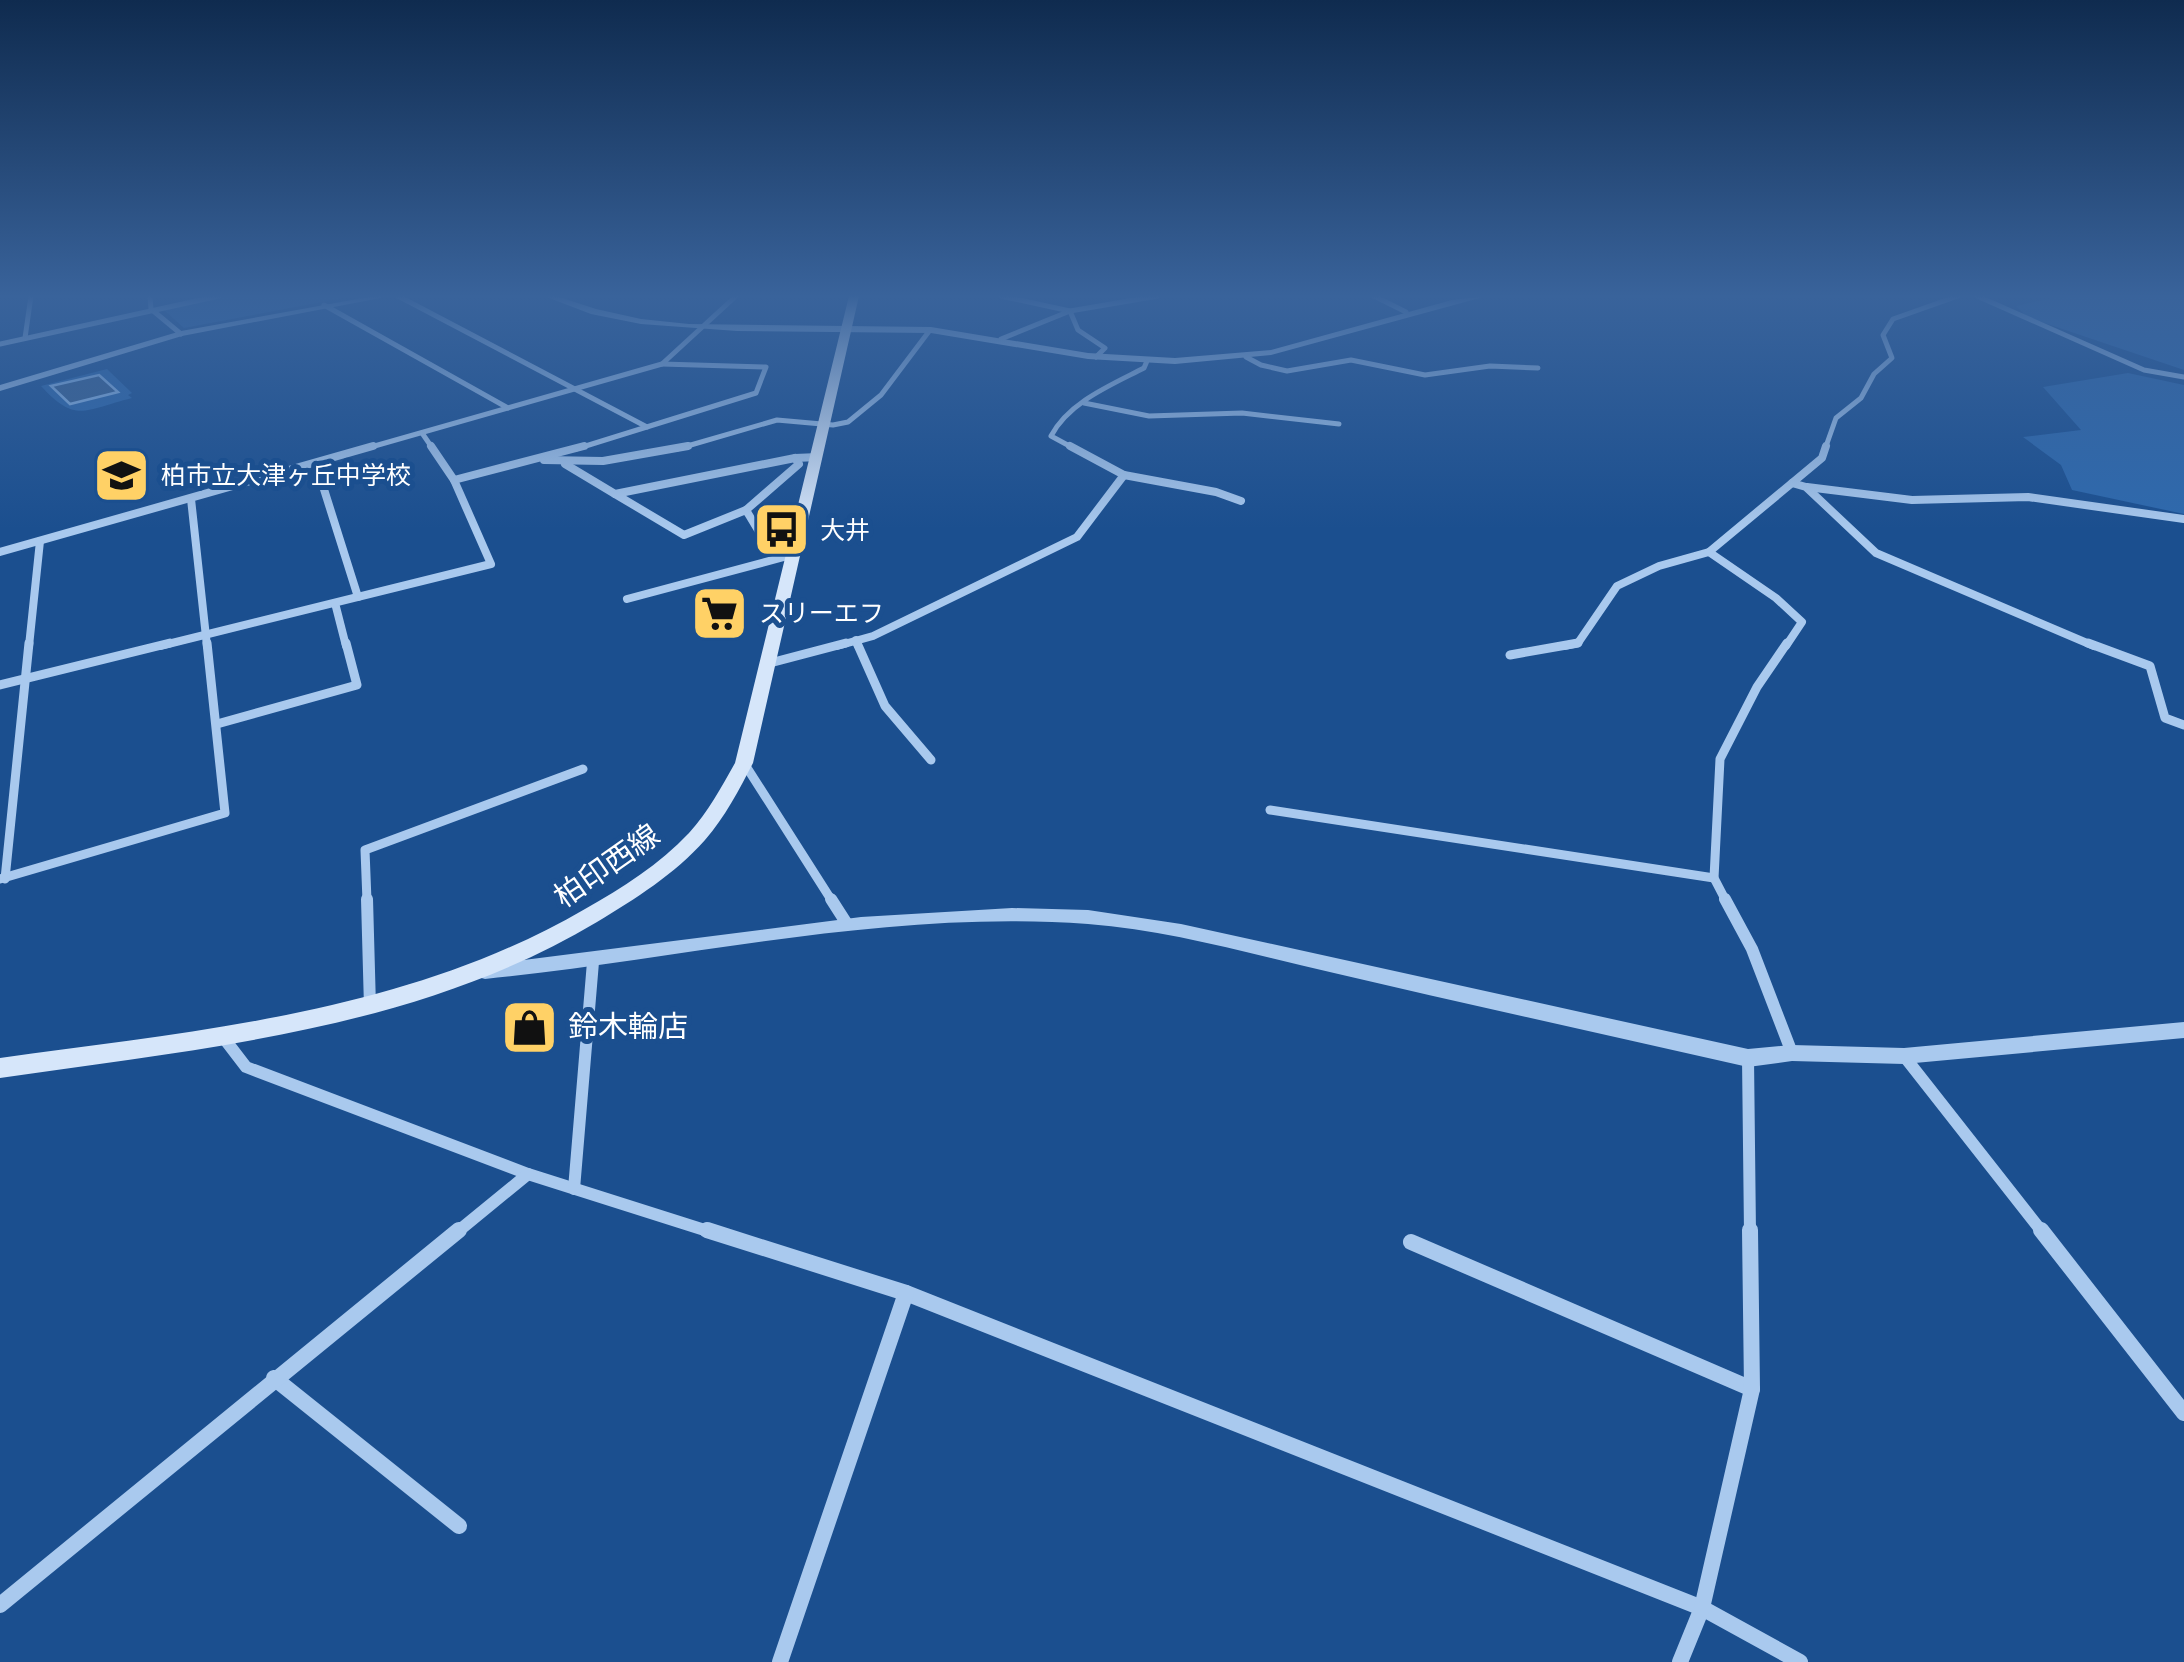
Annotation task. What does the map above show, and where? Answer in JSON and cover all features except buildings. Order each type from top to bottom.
[{"type":"main road","name":"柏印西線","points":[[0,1068],[370,1008],[485,972],[592,917],[677,856],[706,827],[744,762],[837,374]]},
{"type":"street","points":[[0,388],[48,374]]},
{"type":"street","points":[[446,374],[508,408]]},
{"type":"street","points":[[546,374],[647,427]]},
{"type":"street","points":[[0,552],[629,374]]},
{"type":"street","points":[[454,480],[543,460],[756,393],[763,374]]},
{"type":"street","points":[[543,460],[564,463],[700,444],[787,419],[847,424],[899,374]]},
{"type":"street","points":[[1134,374],[1054,424],[1051,436],[1124,475],[1216,492],[1241,501]]},
{"type":"street","points":[[1409,374],[1450,374]]},
{"type":"street","points":[[1510,655],[1578,643],[1617,586],[1659,566],[1709,552],[1822,458],[1836,418],[1861,398],[1874,374]]},
{"type":"street","points":[[1084,403],[1149,416],[1242,413],[1339,424]]},
{"type":"street","points":[[0,685],[491,564],[454,480],[422,433]]},
{"type":"street","points":[[615,494],[795,458],[818,457]]},
{"type":"street","points":[[564,463],[684,535],[746,510],[799,464],[795,458]]},
{"type":"street","points":[[316,464],[358,597]]},
{"type":"street","points":[[770,663],[872,636],[1077,538],[1124,475]]},
{"type":"street","points":[[1792,483],[1912,500],[2028,497],[2184,519]]},
{"type":"street","points":[[1806,487],[1876,553],[2044,627],[2150,666],[2165,718],[2184,725]]},
{"type":"street","points":[[40,540],[3,879],[226,813],[191,499]]},
{"type":"street","points":[[746,510],[770,550],[795,554]]},
{"type":"street","points":[[1709,552],[1776,598],[1802,622],[1756,687],[1720,759],[1714,878],[1752,949],[1792,1053]]},
{"type":"street","points":[[626,599],[795,554]]},
{"type":"street","points":[[217,724],[356,685],[335,603]]},
{"type":"street","points":[[856,640],[885,706],[931,760]]},
{"type":"street","points":[[744,762],[848,924]]},
{"type":"street","points":[[370,1008],[365,850],[583,770]]},
{"type":"street","points":[[1270,810],[1714,878]]},
{"type":"street","points":[[485,972],[594,962],[848,924],[984,916],[1090,918],[1219,940],[1748,1058],[1792,1053],[1904,1056],[2184,1030]]},
{"type":"street","points":[[574,1189],[594,962]]},
{"type":"street","points":[[222,1035],[246,1067],[528,1174],[906,1293],[1702,1608],[1800,1662]]},
{"type":"street","points":[[1904,1056],[2184,1412]]},
{"type":"street","points":[[1680,1662],[1702,1608],[1752,1389],[1748,1058]]},
{"type":"street","points":[[0,1604],[528,1174]]},
{"type":"street","points":[[1411,1242],[1752,1389]]},
{"type":"street","points":[[780,1662],[906,1293]]},
{"type":"street","points":[[274,1378],[459,1526]]},
{"type":"shaded area","points":[[89,374],[112,374],[132,393],[128,395],[132,398],[73,410],[41,386]]},
{"type":"shaded area","points":[[2125,374],[2184,385],[2184,514],[2072,490],[2061,465],[2023,437],[2081,430],[2043,387]]},
{"type":"shaded area","points":[[99,375],[118,392],[70,404],[51,386]]},
{"type":"place","name":"柏市立大津ヶ丘中学校","points":[[122,475]]},
{"type":"place","name":"大井","points":[[781,530]]},
{"type":"place","name":"スリーエフ","points":[[720,613]]},
{"type":"place","name":"鈴木輪店","points":[[529,1027]]}]
